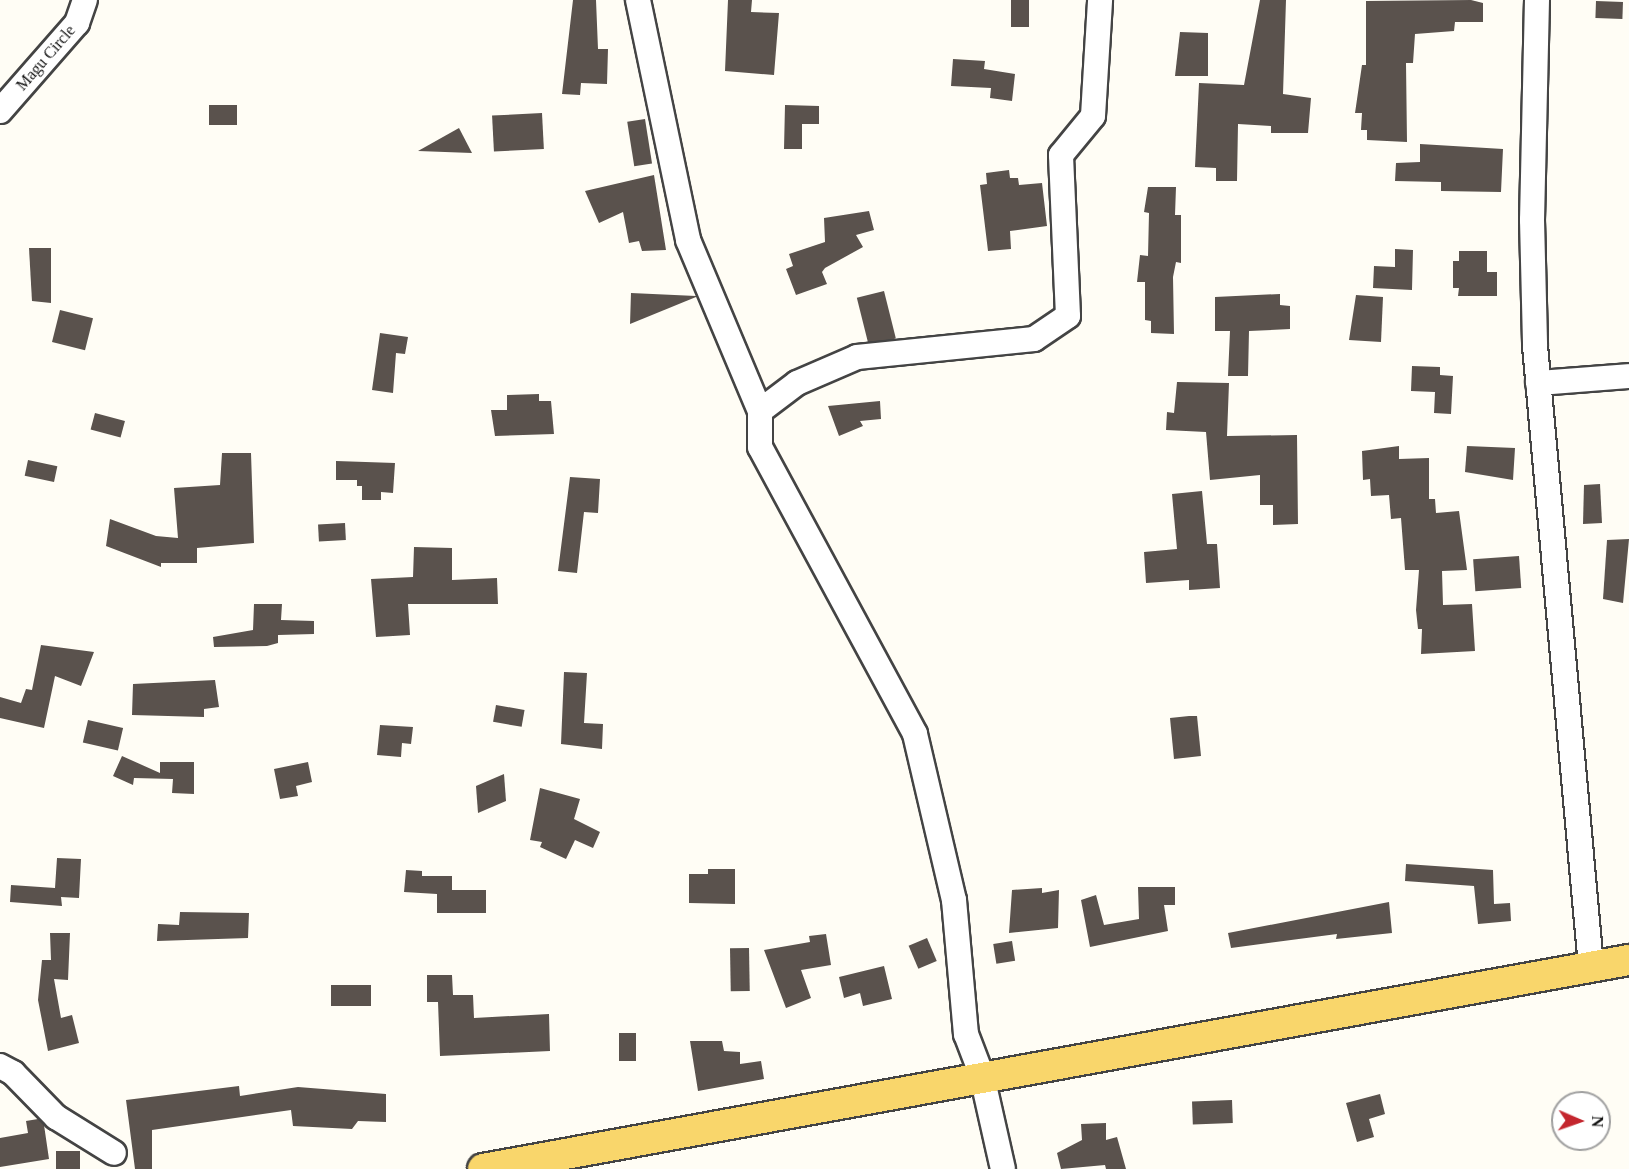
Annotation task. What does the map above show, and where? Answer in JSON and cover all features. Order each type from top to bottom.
[{"type":"main road","points":[[483,1169],[982,1076],[1629,960]]},
{"type":"street","name":"Magu Circle","points":[[0,111],[77,23],[85,0]]},
{"type":"street","points":[[638,0],[688,240],[760,411],[760,447],[915,734],[954,900],[966,1034],[982,1076],[1003,1169]]},
{"type":"street","points":[[760,411],[797,383],[857,357],[1034,339],[1068,316],[1061,155],[1093,116],[1100,0]]},
{"type":"street","points":[[1537,0],[1532,220],[1538,382],[1591,966]]},
{"type":"street","points":[[1538,382],[1629,376]]},
{"type":"street","points":[[0,1066],[13,1073],[56,1117],[114,1153]]},
{"type":"building","points":[[573,0],[596,0],[598,49],[608,49],[607,84],[581,83],[580,95],[562,94]]},
{"type":"building","points":[[728,0],[752,0],[751,12],[779,13],[774,75],[725,71]]},
{"type":"building","points":[[1011,0],[1029,0],[1029,27],[1011,27]]},
{"type":"building","points":[[1260,0],[1286,0],[1283,94],[1311,98],[1308,133],[1271,133],[1271,126],[1238,124],[1237,181],[1216,181],[1216,168],[1195,167],[1199,83],[1244,85]]},
{"type":"building","points":[[1471,0],[1483,3],[1483,22],[1455,22],[1454,31],[1415,34],[1413,63],[1406,63],[1407,142],[1367,140],[1367,130],[1361,130],[1362,113],[1355,113],[1362,65],[1366,65],[1366,1]]},
{"type":"building","points":[[1596,1],[1623,2],[1622,19],[1595,18]]},
{"type":"building","points":[[1180,32],[1208,33],[1208,76],[1175,76]]},
{"type":"building","points":[[953,59],[985,61],[984,69],[1015,74],[1012,101],[990,98],[991,88],[951,86]]},
{"type":"building","points":[[209,105],[237,105],[237,125],[209,125]]},
{"type":"building","points":[[785,105],[819,106],[819,124],[802,124],[802,149],[784,149]]},
{"type":"building","points":[[542,113],[544,149],[494,152],[492,116]]},
{"type":"building","points":[[645,119],[652,163],[634,166],[627,122]]},
{"type":"building","points":[[459,128],[472,153],[418,151]]},
{"type":"building","points":[[1420,144],[1503,149],[1501,192],[1441,191],[1441,182],[1395,181],[1396,163],[1420,162]]},
{"type":"building","points":[[1009,170],[1010,178],[1018,178],[1019,185],[1042,183],[1047,226],[1010,231],[1011,249],[988,251],[980,185],[987,184],[986,173]]},
{"type":"building","points":[[654,175],[666,250],[642,251],[639,241],[629,243],[623,212],[599,223],[585,191]]},
{"type":"building","points":[[1148,187],[1176,187],[1175,215],[1181,215],[1181,263],[1176,262],[1173,277],[1174,334],[1151,333],[1151,321],[1145,320],[1145,282],[1137,282],[1140,255],[1148,256],[1149,213],[1144,212]]},
{"type":"building","points":[[869,211],[874,230],[856,235],[863,247],[825,268],[822,272],[827,284],[796,295],[786,269],[793,266],[789,254],[825,242],[824,218]]},
{"type":"building","points":[[29,248],[51,248],[51,303],[32,301]]},
{"type":"building","points":[[1395,249],[1413,250],[1412,290],[1373,288],[1374,266],[1395,267]]},
{"type":"building","points":[[1459,251],[1487,251],[1487,272],[1497,272],[1497,296],[1458,296],[1459,288],[1453,288],[1453,261],[1459,261]]},
{"type":"building","points":[[884,291],[896,339],[869,345],[857,298]]},
{"type":"building","points":[[631,293],[696,296],[696,297],[630,324]]},
{"type":"building","points":[[1280,294],[1280,305],[1290,306],[1290,329],[1249,331],[1248,376],[1228,376],[1230,331],[1215,331],[1215,297]]},
{"type":"building","points":[[1356,295],[1383,297],[1381,342],[1349,340]]},
{"type":"building","points":[[60,310],[93,318],[85,350],[52,342]]},
{"type":"building","points":[[380,333],[408,337],[405,354],[396,353],[393,393],[372,390]]},
{"type":"building","points":[[1412,366],[1440,367],[1440,375],[1453,376],[1451,414],[1434,413],[1435,392],[1411,391]]},
{"type":"building","points":[[1177,382],[1229,383],[1227,436],[1297,435],[1298,524],[1273,525],[1273,505],[1260,505],[1260,475],[1210,480],[1206,432],[1166,430],[1167,412],[1174,413]]},
{"type":"building","points":[[539,394],[539,401],[551,401],[554,434],[495,436],[491,410],[507,410],[507,395]]},
{"type":"building","points":[[880,401],[881,419],[860,421],[863,426],[839,436],[828,406]]},
{"type":"building","points":[[95,413],[125,421],[121,437],[91,429]]},
{"type":"building","points":[[1399,446],[1399,459],[1429,458],[1429,499],[1435,499],[1436,513],[1459,511],[1467,570],[1442,571],[1443,605],[1472,604],[1475,651],[1421,654],[1422,629],[1418,629],[1416,610],[1419,570],[1405,570],[1401,518],[1391,519],[1389,495],[1371,496],[1370,479],[1363,480],[1362,451]]},
{"type":"building","points":[[1467,446],[1515,448],[1513,480],[1465,472]]},
{"type":"building","points":[[222,453],[251,453],[254,543],[197,548],[197,563],[161,563],[161,567],[106,546],[110,519],[156,536],[178,538],[174,488],[220,485]]},
{"type":"building","points":[[28,460],[57,466],[54,482],[25,476]]},
{"type":"building","points":[[336,461],[395,463],[393,493],[381,492],[381,500],[362,500],[362,486],[357,486],[357,480],[336,480]]},
{"type":"building","points":[[570,477],[600,479],[598,513],[584,512],[577,573],[558,571]]},
{"type":"building","points":[[1600,484],[1602,523],[1583,524],[1584,485]]},
{"type":"building","points":[[1202,491],[1207,544],[1217,544],[1220,588],[1189,590],[1189,580],[1146,583],[1144,552],[1177,549],[1172,494]]},
{"type":"building","points":[[345,523],[346,540],[319,541],[318,524]]},
{"type":"building","points":[[1629,539],[1623,603],[1603,599],[1607,540]]},
{"type":"building","points":[[414,547],[452,548],[452,580],[497,578],[498,604],[408,604],[410,635],[376,637],[371,579],[413,577]]},
{"type":"building","points":[[1519,556],[1521,588],[1475,591],[1473,559]]},
{"type":"building","points":[[254,604],[282,604],[281,620],[314,621],[314,634],[278,635],[278,643],[267,646],[214,647],[213,637],[253,630]]},
{"type":"building","points":[[41,645],[94,652],[81,686],[55,676],[44,728],[0,718],[0,697],[21,703],[26,689],[32,690]]},
{"type":"building","points":[[564,672],[587,673],[584,723],[603,724],[602,749],[561,744]]},
{"type":"building","points":[[215,680],[219,707],[204,709],[204,717],[132,715],[133,684]]},
{"type":"building","points":[[496,705],[525,710],[522,727],[493,722]]},
{"type":"building","points":[[1197,716],[1201,756],[1174,759],[1170,718]]},
{"type":"building","points":[[88,720],[123,728],[118,751],[83,742]]},
{"type":"building","points":[[380,725],[413,727],[411,744],[402,743],[401,757],[377,755]]},
{"type":"building","points":[[122,756],[160,773],[160,762],[194,762],[194,794],[172,793],[173,779],[134,778],[133,785],[113,776]]},
{"type":"building","points":[[308,762],[312,782],[296,786],[298,796],[280,799],[274,769]]},
{"type":"building","points":[[504,774],[506,801],[478,813],[476,786]]},
{"type":"building","points":[[540,788],[580,799],[574,819],[600,832],[593,848],[575,840],[566,859],[540,847],[542,842],[530,840]]},
{"type":"building","points":[[57,858],[81,859],[79,898],[61,897],[62,906],[10,902],[11,885],[55,888]]},
{"type":"building","points":[[1406,864],[1493,870],[1494,904],[1510,903],[1511,921],[1478,924],[1474,886],[1405,881]]},
{"type":"building","points":[[708,869],[735,869],[735,904],[689,903],[689,874],[708,874]]},
{"type":"building","points":[[406,870],[422,871],[422,876],[452,876],[452,890],[486,890],[486,913],[437,913],[437,894],[404,892]]},
{"type":"building","points":[[1138,887],[1175,887],[1175,905],[1164,905],[1168,931],[1090,947],[1081,900],[1096,895],[1104,925],[1139,919]]},
{"type":"building","points":[[1042,888],[1042,893],[1059,890],[1058,928],[1009,933],[1012,890]]},
{"type":"building","points":[[1389,902],[1392,933],[1336,939],[1337,934],[1231,948],[1228,933]]},
{"type":"building","points":[[180,912],[249,913],[248,938],[157,941],[158,924],[179,925]]},
{"type":"building","points":[[50,933],[70,933],[68,980],[54,979],[61,1018],[72,1015],[79,1043],[48,1051],[38,1000],[42,960],[51,960]]},
{"type":"building","points":[[826,934],[831,965],[801,970],[811,998],[786,1008],[764,950],[810,942],[809,936]]},
{"type":"building","points":[[927,938],[937,961],[918,969],[909,946]]},
{"type":"building","points":[[1012,941],[1015,961],[996,964],[993,944]]},
{"type":"building","points":[[730,948],[749,948],[750,991],[731,991]]},
{"type":"building","points":[[884,966],[892,999],[863,1006],[860,993],[844,998],[839,977]]},
{"type":"building","points":[[427,975],[452,975],[453,995],[473,995],[474,1018],[549,1014],[550,1051],[440,1056],[438,1002],[427,1002]]},
{"type":"building","points":[[331,985],[371,985],[371,1006],[331,1006]]},
{"type":"building","points":[[619,1033],[636,1033],[636,1061],[619,1061]]},
{"type":"building","points":[[690,1041],[722,1041],[724,1051],[740,1052],[740,1064],[761,1061],[764,1079],[698,1091]]},
{"type":"building","points":[[239,1086],[240,1096],[298,1087],[386,1094],[386,1122],[358,1121],[352,1129],[293,1126],[291,1110],[152,1130],[152,1169],[135,1169],[126,1100]]},
{"type":"building","points":[[1380,1094],[1385,1114],[1369,1119],[1374,1137],[1357,1142],[1346,1103]]},
{"type":"building","points":[[1232,1100],[1233,1123],[1193,1124],[1192,1101]]},
{"type":"building","points":[[38,1119],[44,1125],[49,1159],[0,1167],[0,1138],[28,1133],[26,1121]]},
{"type":"building","points":[[1106,1123],[1106,1140],[1117,1137],[1126,1169],[1106,1169],[1105,1165],[1061,1169],[1057,1153],[1082,1140],[1081,1124]]},
{"type":"building","points":[[56,1151],[80,1151],[80,1169],[56,1169]]}]
